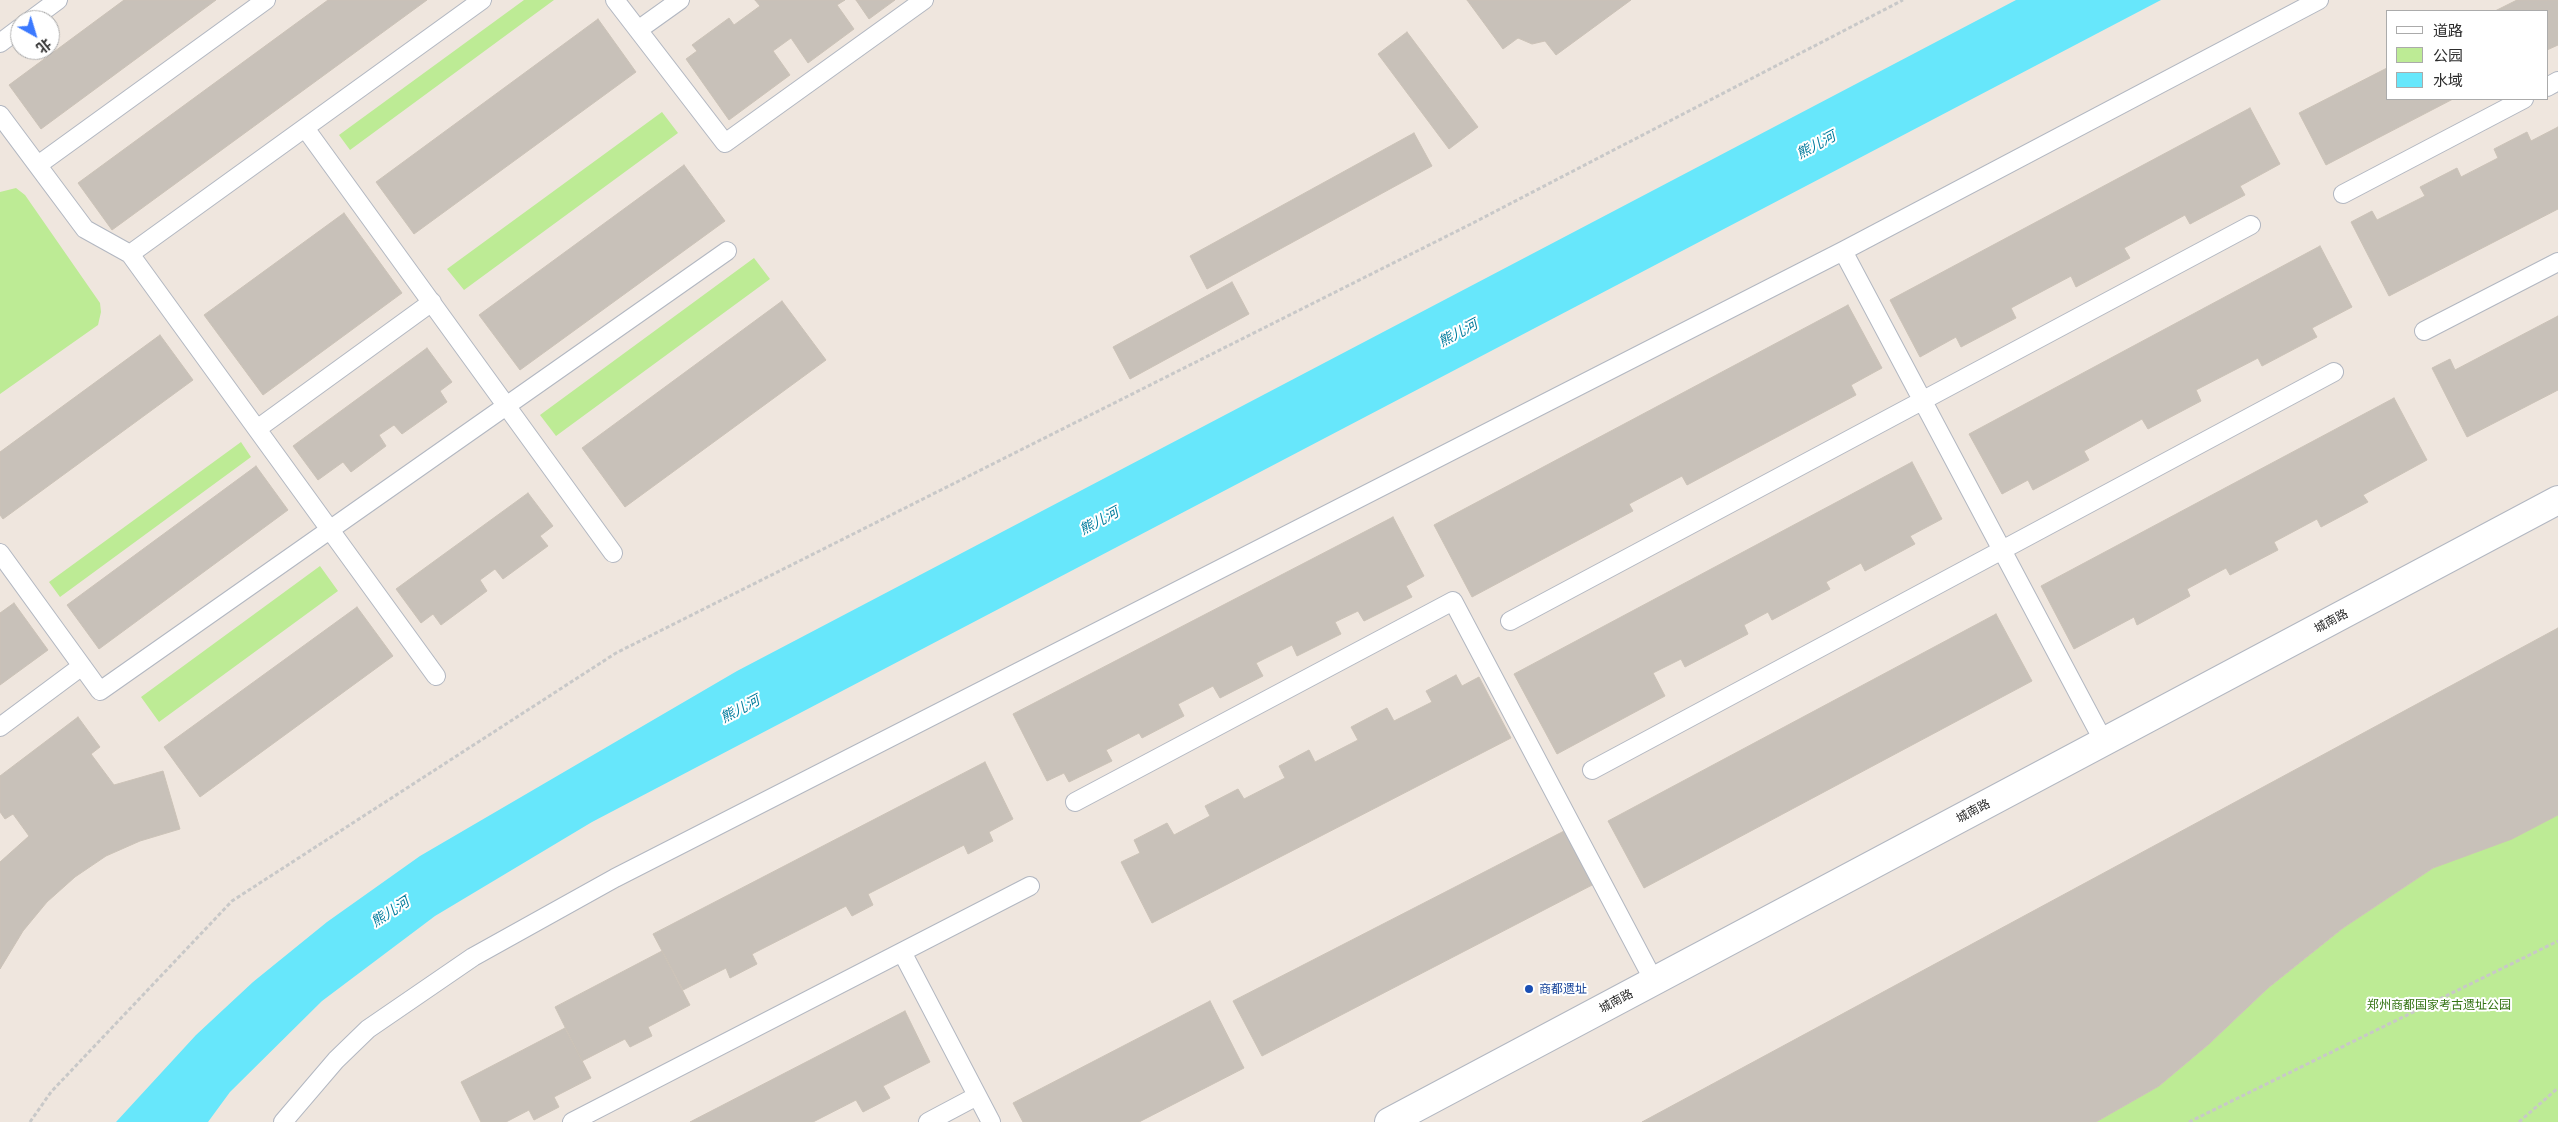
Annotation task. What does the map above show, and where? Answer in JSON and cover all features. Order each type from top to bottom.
[{"type":"street","name":"城南路","points":[[1389,1122],[2558,500]]},
{"type":"lane","points":[[44,10],[58,0]]},
{"type":"lane","points":[[38,165],[266,0]]},
{"type":"lane","points":[[130,254],[482,0]]},
{"type":"lane","points":[[615,0],[725,143],[924,0]]},
{"type":"lane","points":[[638,30],[680,0]]},
{"type":"lane","points":[[283,1122],[336,1060],[368,1029],[473,957],[615,878],[1843,251],[2319,0]]},
{"type":"lane","points":[[2343,194],[2522,100]]},
{"type":"lane","points":[[0,115],[85,229],[130,254],[436,676]]},
{"type":"lane","points":[[305,128],[613,553]]},
{"type":"lane","points":[[1510,622],[2251,225]]},
{"type":"lane","points":[[0,553],[100,691],[727,251]]},
{"type":"lane","points":[[1843,251],[2104,742]]},
{"type":"lane","points":[[2424,331],[2558,262]]},
{"type":"lane","points":[[257,429],[432,302]]},
{"type":"lane","points":[[1592,770],[2334,372]]},
{"type":"lane","points":[[1075,802],[1453,601],[1654,981]]},
{"type":"lane","points":[[0,727],[82,666]]},
{"type":"lane","points":[[572,1122],[1030,886]]},
{"type":"lane","points":[[902,952],[991,1122]]},
{"type":"lane","points":[[928,1122],[977,1096]]},
{"type":"path","points":[[30,1122],[51,1092],[232,901],[616,653],[1471,224],[1903,0]]},
{"type":"path","points":[[2189,1122],[2558,941]]},
{"type":"path","points":[[2518,1122],[2558,1088]]},
{"type":"green space","points":[[524,0],[554,0],[350,150],[339,135]]},
{"type":"green space","points":[[662,112],[678,133],[464,290],[447,269]]},
{"type":"green space","points":[[16,188],[25,195],[100,303],[101,312],[98,325],[0,394],[0,192]]},
{"type":"green space","points":[[754,258],[770,279],[556,436],[540,415]]},
{"type":"green space","points":[[241,442],[251,457],[60,597],[49,582]]},
{"type":"green space","points":[[320,566],[338,591],[159,722],[141,697]]},
{"type":"green space","name":"郑州商都国家考古遗址公园","points":[[2558,815],[2558,1122],[2096,1122],[2159,1086],[2209,1044],[2268,988],[2343,928],[2433,868]]},
{"type":"water","name":"熊儿河","points":[[2016,0],[2161,0],[592,822],[435,916],[322,1001],[230,1092],[208,1122],[116,1122],[196,1035],[253,982],[327,922],[420,856],[737,671]]},
{"type":"building","points":[[124,0],[216,0],[41,129],[9,85],[43,60],[60,60],[60,47]]},
{"type":"building","points":[[328,0],[427,0],[112,230],[78,183]]},
{"type":"building","points":[[755,0],[845,0],[837,5],[854,29],[808,63],[791,38],[773,51],[790,75],[729,120],[686,59],[697,51],[692,45],[729,18],[734,25],[760,6]]},
{"type":"building","points":[[856,0],[895,0],[869,19]]},
{"type":"building","points":[[1467,0],[1631,0],[1556,55],[1545,41],[1532,44],[1518,38],[1503,49]]},
{"type":"building","points":[[2517,0],[2558,0],[2558,45],[2548,50],[2548,10],[2497,10]]},
{"type":"building","points":[[598,19],[636,72],[414,234],[376,182]]},
{"type":"building","points":[[1407,32],[1478,127],[1449,149],[1378,54]]},
{"type":"building","points":[[2386,69],[2386,100],[2451,100],[2326,165],[2299,113]]},
{"type":"building","points":[[2250,108],[2280,164],[2240,186],[2245,195],[2190,224],[2185,215],[2124,248],[2130,258],[2076,287],[2071,276],[2011,308],[2016,318],[1961,347],[1956,337],[1920,357],[1890,300]]},
{"type":"building","points":[[2558,127],[2558,209],[2389,296],[2351,222],[2372,211],[2377,220],[2425,196],[2420,187],[2457,168],[2461,177],[2498,158],[2494,149],[2527,132],[2531,141]]},
{"type":"building","points":[[1414,133],[1432,166],[1207,289],[1190,256]]},
{"type":"building","points":[[684,165],[725,221],[520,370],[479,315]]},
{"type":"building","points":[[344,213],[402,293],[263,395],[204,315]]},
{"type":"building","points":[[2320,246],[2352,307],[2312,328],[2317,337],[2262,366],[2258,358],[2196,390],[2201,401],[2148,429],[2142,419],[2084,451],[2089,460],[2033,490],[2028,480],[2002,494],[1969,434]]},
{"type":"building","points":[[1232,282],[1249,314],[1130,379],[1113,347]]},
{"type":"building","points":[[782,301],[826,360],[625,507],[582,448]]},
{"type":"building","points":[[1848,305],[1882,368],[1851,385],[1856,395],[1687,485],[1682,476],[1629,504],[1633,511],[1472,597],[1434,525]]},
{"type":"building","points":[[2558,316],[2558,390],[2467,437],[2432,368],[2450,359],[2455,370]]},
{"type":"building","points":[[160,335],[193,380],[3,519],[0,515],[0,452]]},
{"type":"building","points":[[427,348],[452,382],[440,391],[447,402],[402,434],[394,425],[379,435],[386,446],[351,472],[343,462],[318,480],[293,446]]},
{"type":"building","points":[[2394,398],[2427,460],[2363,495],[2368,502],[2321,527],[2317,519],[2274,542],[2278,550],[2230,575],[2226,568],[2187,589],[2190,596],[2137,625],[2134,617],[2074,649],[2041,586]]},
{"type":"building","points":[[1912,462],[1942,519],[1910,536],[1915,544],[1865,571],[1861,563],[1826,582],[1830,589],[1772,620],[1768,612],[1744,625],[1748,634],[1685,667],[1681,659],[1653,673],[1665,696],[1557,754],[1514,674]]},
{"type":"building","points":[[256,466],[288,510],[99,649],[67,605]]},
{"type":"building","points":[[528,493],[553,526],[540,536],[548,546],[503,579],[495,569],[480,580],[487,591],[441,625],[433,614],[421,623],[396,589]]},
{"type":"building","points":[[1393,517],[1424,576],[1406,586],[1412,597],[1364,621],[1358,611],[1335,622],[1341,634],[1297,656],[1292,645],[1256,663],[1263,676],[1220,698],[1213,686],[1178,704],[1184,716],[1142,738],[1139,733],[1106,750],[1112,761],[1069,782],[1064,773],[1047,781],[1013,714]]},
{"type":"building","points":[[14,603],[48,650],[0,685],[0,613]]},
{"type":"building","points":[[357,607],[393,656],[200,797],[164,747]]},
{"type":"building","points":[[1996,614],[2032,681],[1644,888],[1608,821]]},
{"type":"building","points":[[2558,628],[2558,815],[2512,839],[2433,868],[2343,928],[2268,988],[2209,1044],[2159,1086],[2096,1122],[1642,1122]]},
{"type":"building","points":[[1456,675],[1462,686],[1479,677],[1511,738],[1152,923],[1121,862],[1140,853],[1134,840],[1167,823],[1174,835],[1210,816],[1205,806],[1238,789],[1244,799],[1285,778],[1279,766],[1309,750],[1315,762],[1358,740],[1351,727],[1387,708],[1394,721],[1432,702],[1426,691]]},
{"type":"building","points":[[78,717],[100,747],[91,754],[114,785],[163,771],[180,829],[140,841],[106,856],[75,877],[47,902],[23,931],[0,969],[0,862],[29,836],[13,814],[5,819],[0,812],[0,776]]},
{"type":"building","points":[[985,762],[1013,819],[989,832],[993,841],[968,854],[964,845],[868,894],[873,905],[852,916],[846,906],[752,954],[757,964],[730,978],[726,968],[683,990],[653,934]]},
{"type":"building","points":[[1568,829],[1596,883],[1262,1056],[1233,1001]]},
{"type":"building","points":[[662,951],[690,1005],[648,1027],[652,1036],[630,1047],[625,1039],[582,1061],[555,1007]]},
{"type":"building","points":[[1210,1001],[1244,1068],[1139,1122],[1023,1122],[1013,1103]]},
{"type":"building","points":[[905,1011],[930,1062],[883,1086],[890,1098],[863,1112],[856,1100],[813,1122],[690,1122]]},
{"type":"building","points":[[565,1028],[591,1078],[554,1097],[559,1107],[534,1120],[529,1110],[506,1122],[481,1122],[461,1082]]},
{"type":"place","name":"商都遗址","points":[[1529,989]]}]
